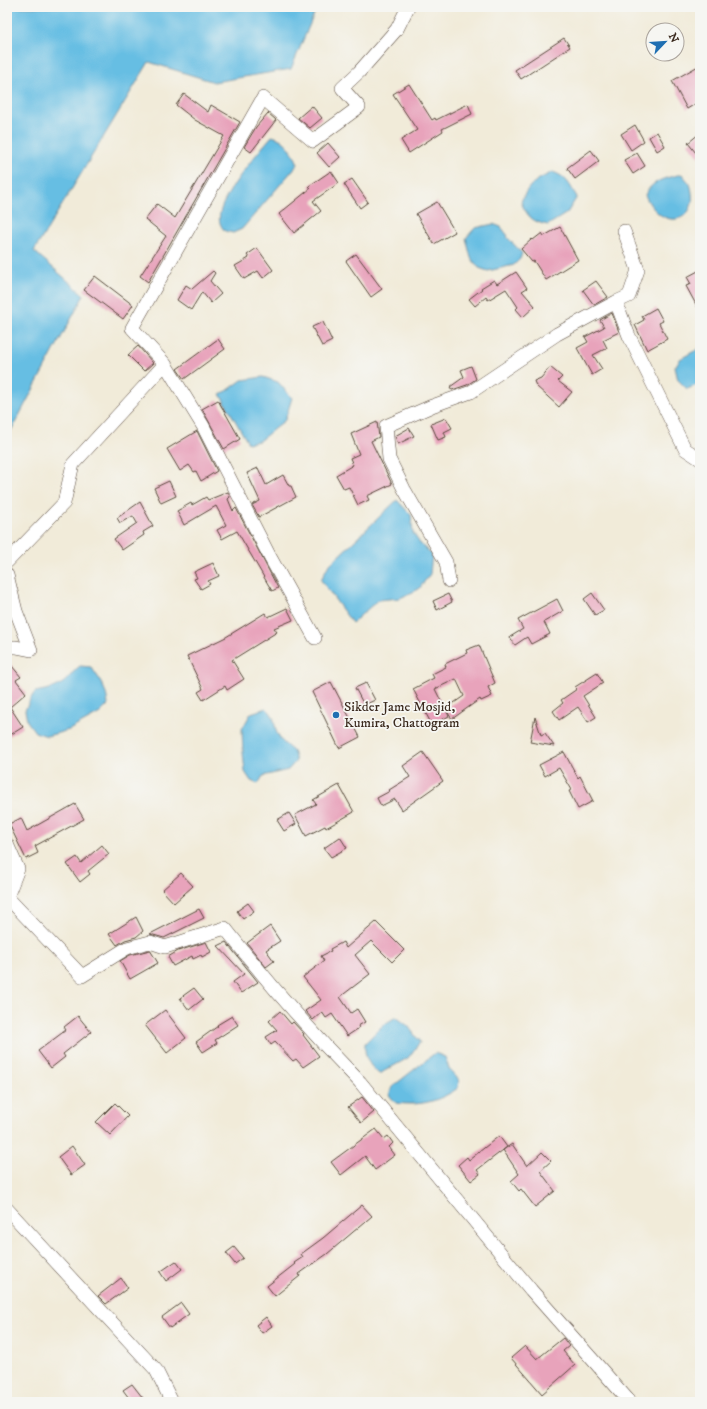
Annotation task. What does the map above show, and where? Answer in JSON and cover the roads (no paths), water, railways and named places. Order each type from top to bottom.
[{"type":"street","points":[[315,638],[270,557],[203,426],[165,364],[132,328],[263,98],[313,141],[359,107],[342,88],[359,72],[397,29],[408,7]]},
{"type":"street","points":[[449,581],[446,562],[404,489],[389,459],[386,426],[432,406],[471,392],[557,334],[629,296],[638,270],[624,231]]},
{"type":"street","points":[[616,302],[629,336],[685,449],[700,458]]},
{"type":"street","points":[[7,562],[64,503],[73,464],[165,364]]},
{"type":"street","points":[[7,575],[16,611],[30,650],[7,647]]},
{"type":"street","points":[[7,844],[18,869],[7,897],[82,976],[128,948],[150,942],[165,947],[225,928],[265,979],[360,1082],[531,1290],[630,1402]]},
{"type":"street","points":[[7,1209],[156,1370],[172,1402]]},
{"type":"water","points":[[7,7],[317,7],[291,69],[214,82],[149,62],[34,251],[84,295],[7,438]]},
{"type":"water","points":[[272,136],[281,140],[288,146],[298,164],[242,229],[233,233],[225,231],[220,223],[220,214],[223,204],[238,178]]},
{"type":"water","points":[[553,172],[565,179],[577,197],[567,213],[548,225],[531,218],[521,202],[533,183]]},
{"type":"water","points":[[682,174],[690,184],[692,203],[690,209],[683,217],[673,219],[668,218],[656,211],[650,205],[645,195],[651,186],[660,180]]},
{"type":"water","points":[[493,224],[501,227],[508,236],[507,237],[522,253],[520,259],[514,265],[488,271],[479,268],[471,258],[466,238],[475,228]]},
{"type":"water","points":[[700,348],[700,384],[687,389],[678,380],[675,367],[680,359]]},
{"type":"water","points":[[263,377],[278,382],[292,398],[285,420],[259,441],[248,443],[220,394],[227,391],[242,380]]},
{"type":"water","points":[[397,500],[411,515],[413,533],[421,545],[432,554],[430,574],[419,589],[400,598],[378,600],[352,623],[321,580],[328,566]]},
{"type":"water","points":[[80,666],[91,667],[94,671],[105,690],[108,705],[100,713],[69,730],[47,736],[35,732],[27,721],[25,710],[35,692],[58,686]]},
{"type":"water","points":[[266,708],[274,719],[279,737],[293,751],[296,761],[288,770],[263,776],[258,784],[251,781],[245,772],[242,729],[251,713]]},
{"type":"water","points":[[396,1017],[408,1026],[420,1042],[408,1058],[379,1074],[372,1067],[366,1057],[365,1043],[383,1025]]},
{"type":"water","points":[[435,1053],[445,1057],[449,1069],[459,1080],[458,1088],[443,1097],[428,1102],[413,1104],[396,1103],[389,1095],[392,1087]]},
{"type":"place","name":"Sikder Jame Mosjid, Kumira, Chattogram","points":[[336,715]]}]
